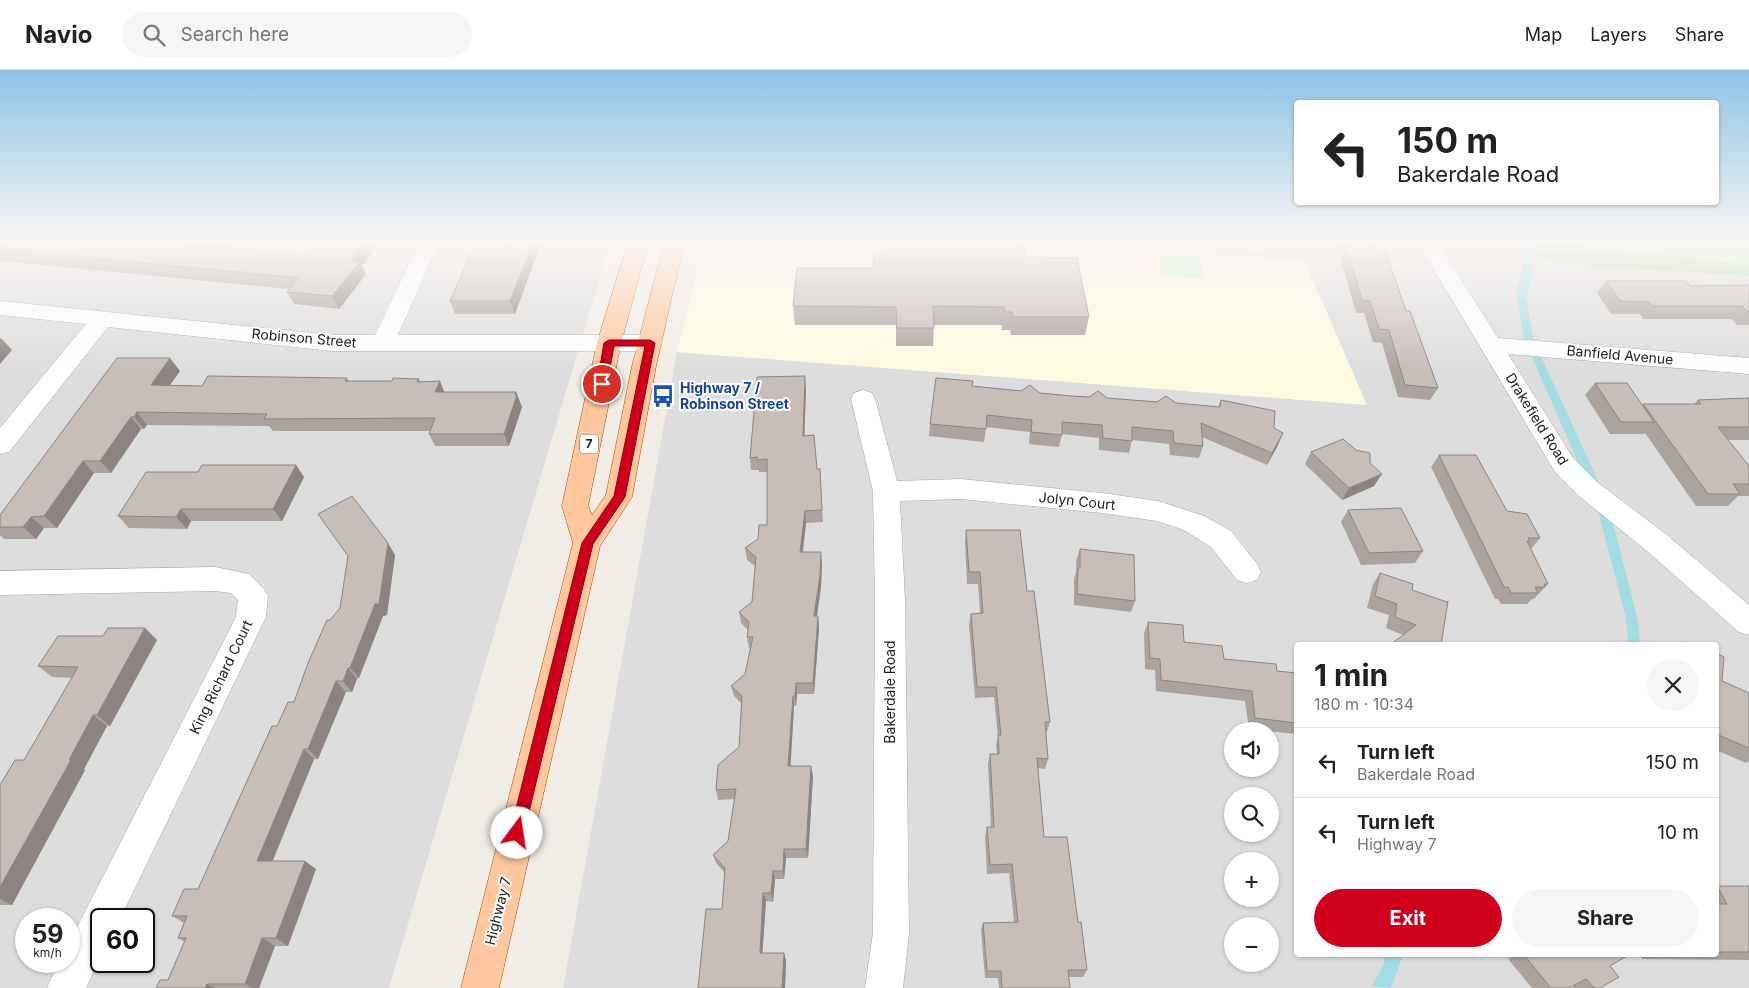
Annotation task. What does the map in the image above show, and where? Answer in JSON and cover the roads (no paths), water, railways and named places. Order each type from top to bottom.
[{"type":"main road","name":"7","points":[[587,543],[575,506],[609,343],[626,286]]},
{"type":"main road","name":"Highway 7","points":[[480,988],[587,543],[619,497],[650,343],[664,286]]},
{"type":"street","points":[[383,343],[409,286]]},
{"type":"street","name":"Drakefield Road","points":[[1454,286],[1564,465],[1588,488],[1656,543],[1749,623]]},
{"type":"street","name":"Robinson Street","points":[[0,308],[332,343],[609,343]]},
{"type":"street","points":[[0,446],[103,318]]},
{"type":"street","points":[[609,343],[650,343]]},
{"type":"street","name":"Banfield Avenue","points":[[1490,345],[1749,366]]},
{"type":"street","name":"Bakerdale Road","points":[[863,399],[886,491],[890,600],[891,933],[884,988]]},
{"type":"street","name":"Jolyn Court","points":[[886,491],[961,488],[1158,511],[1194,523],[1221,539],[1247,572]]},
{"type":"street","name":"King Richard Court","points":[[0,583],[215,579],[238,582],[253,596],[252,617],[66,988]]},
{"type":"water","points":[[1517,286],[1529,286],[1526,298],[1534,341],[1608,503],[1638,621],[1640,642],[1628,642],[1626,618],[1596,503],[1524,339],[1516,290]]},
{"type":"water","points":[[1384,957],[1402,957],[1391,988],[1372,986],[1384,964]]},
{"type":"place","name":"Highway 7 / Robinson Street","points":[[663,396]]}]
